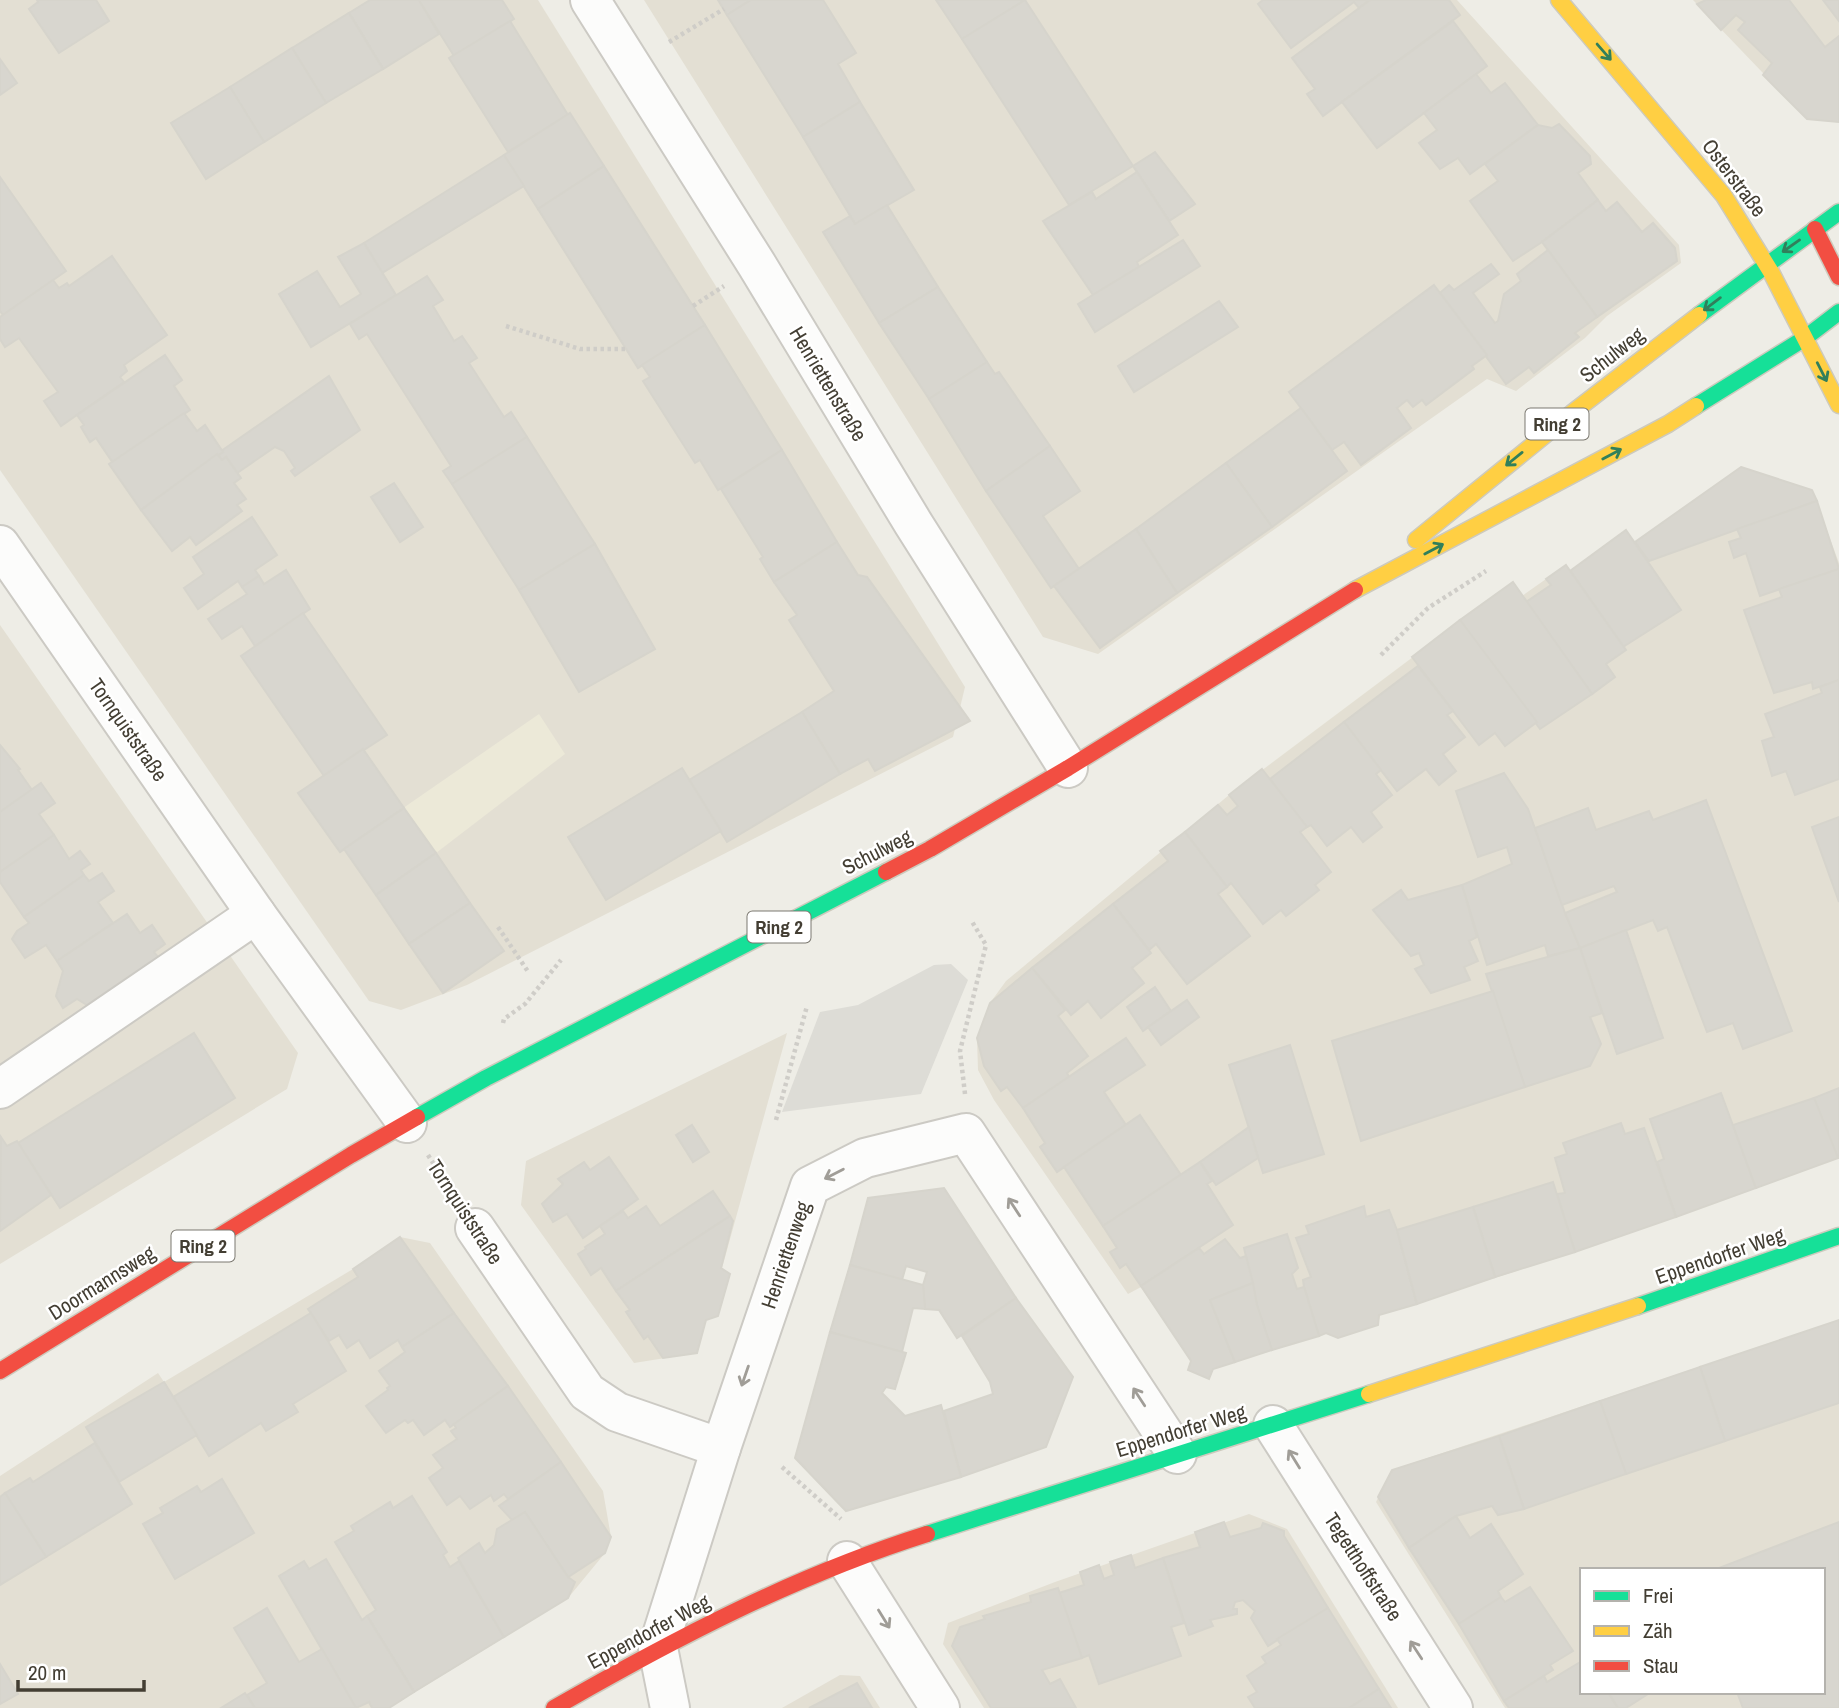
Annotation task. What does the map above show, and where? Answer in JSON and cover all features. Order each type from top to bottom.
[{"type":"main road","name":"Osterstraße","points":[[1559,0],[1724,196],[1767,263],[1839,405]]},
{"type":"main road","name":"Schulweg","points":[[1352,592],[1564,418],[1767,263],[1839,212]]},
{"type":"main road","points":[[1815,229],[1839,277]]},
{"type":"main road","name":"Schulweg","points":[[407,1123],[486,1078],[930,849],[1068,768],[1352,592],[1668,424],[1805,338],[1839,312]]},
{"type":"main road","name":"Doormannsweg","points":[[0,1371],[407,1123]]},
{"type":"main road","name":"Eppendorfer Weg","points":[[554,1708],[658,1648],[785,1586],[847,1561],[1687,1290],[1839,1236]]},
{"type":"street","name":"Henriettenstraße","points":[[590,0],[757,265],[912,523],[1068,768]]},
{"type":"street","name":"Tornquiststraße","points":[[0,545],[256,914],[407,1123]]},
{"type":"street","points":[[0,1089],[256,914]]},
{"type":"street","name":"Henriettenweg","points":[[658,1648],[721,1448],[810,1186],[865,1158],[966,1133],[1177,1454]]},
{"type":"street","name":"Tornquiststraße","points":[[475,1228],[587,1392],[617,1412],[721,1448]]},
{"type":"street","name":"Tegetthoffstraße","points":[[1273,1425],[1453,1708]]},
{"type":"street","points":[[847,1561],[940,1708]]},
{"type":"street","points":[[658,1648],[670,1708]]},
{"type":"path","points":[[669,42],[724,9]]},
{"type":"path","points":[[693,306],[725,285]]},
{"type":"path","points":[[506,326],[580,349],[626,349]]},
{"type":"path","points":[[965,1094],[960,1051],[986,944],[971,920]]},
{"type":"path","points":[[498,927],[529,973]]},
{"type":"path","points":[[504,1019],[525,1004],[561,960]]},
{"type":"path","points":[[776,1120],[807,1006]]},
{"type":"path","name":"Tornquiststraße","points":[[407,1123],[475,1228]]},
{"type":"path","points":[[782,1467],[841,1520]]},
{"type":"shaded area","points":[[0,0],[538,0],[965,687],[953,737],[467,985],[401,1010],[369,1001],[0,470]]},
{"type":"shaded area","points":[[644,0],[1457,0],[1679,245],[1681,263],[1607,316],[1585,338],[1516,391],[1487,379],[1098,654],[1043,637]]},
{"type":"shaded area","points":[[1693,0],[1839,0],[1839,122],[1807,119]]},
{"type":"shaded area","points":[[1773,478],[1812,490],[1839,563],[1839,1158],[1575,1252],[1380,1315],[1378,1325],[1338,1338],[1326,1333],[1213,1369],[1209,1379],[1188,1370],[1191,1361],[1141,1287],[1128,1294],[994,1100],[978,1070],[977,1038],[990,1003],[1006,981],[1229,795],[1513,582],[1522,596],[1566,565],[1570,571],[1626,530],[1635,542]]},
{"type":"shaded area","points":[[0,625],[298,1053],[287,1089],[0,1264]]},
{"type":"shaded area","points":[[539,714],[565,754],[436,853],[376,895],[344,849]]},
{"type":"shaded area","points":[[951,964],[968,980],[921,1094],[782,1112],[820,1012],[858,1005],[934,965]]},
{"type":"shaded area","points":[[787,1033],[722,1268],[730,1274],[718,1316],[706,1320],[697,1353],[634,1363],[521,1205],[526,1161]]},
{"type":"shaded area","points":[[400,1237],[430,1243],[603,1491],[611,1537],[605,1553],[568,1598],[389,1708],[0,1708],[0,1476],[158,1373],[164,1382],[353,1269]]},
{"type":"shaded area","points":[[1839,1320],[1839,1708],[1505,1708],[1376,1502],[1392,1470]]},
{"type":"shaded area","points":[[1249,1514],[1287,1529],[1398,1708],[984,1708],[943,1644],[948,1623],[1055,1582]]},
{"type":"shaded area","points":[[840,1675],[860,1676],[880,1708],[782,1708]]},
{"type":"building","points":[[37,0],[96,0],[109,21],[59,53],[29,9]]},
{"type":"building","points":[[370,0],[419,0],[439,34],[383,69],[349,13]]},
{"type":"building","points":[[419,0],[502,0],[514,19],[454,56]]},
{"type":"building","points":[[718,0],[751,0],[727,15]]},
{"type":"building","points":[[751,0],[823,0],[856,53],[838,64],[860,102],[803,137],[727,15]]},
{"type":"building","points":[[936,0],[1025,0],[962,39]]},
{"type":"building","points":[[1025,0],[1133,166],[1069,205],[962,39]]},
{"type":"building","points":[[1263,0],[1370,0],[1359,8],[1354,2],[1291,48],[1258,4]]},
{"type":"building","points":[[1370,0],[1449,0],[1460,15],[1323,116],[1307,94],[1315,89],[1292,58]]},
{"type":"building","points":[[1706,0],[1789,0],[1825,47],[1839,36],[1839,122],[1807,119],[1763,75],[1772,63],[1738,30],[1745,22],[1736,15],[1721,30],[1697,4]]},
{"type":"building","points":[[1823,0],[1839,0],[1839,21]]},
{"type":"building","points":[[349,13],[383,69],[326,103],[292,48]]},
{"type":"building","points":[[510,21],[568,115],[508,152],[449,58]]},
{"type":"building","points":[[1453,21],[1487,66],[1377,148],[1342,102]]},
{"type":"building","points":[[292,48],[326,103],[264,142],[230,87]]},
{"type":"building","points":[[0,59],[17,83],[0,95]]},
{"type":"building","points":[[1476,74],[1491,93],[1505,83],[1538,125],[1470,174],[1458,158],[1440,169],[1419,143],[1437,130],[1424,113]]},
{"type":"building","points":[[230,87],[264,142],[206,179],[171,123]]},
{"type":"building","points":[[860,102],[914,190],[855,224],[803,137]]},
{"type":"building","points":[[570,113],[604,166],[538,209],[504,155]]},
{"type":"building","points":[[1559,124],[1590,156],[1591,164],[1578,173],[1598,200],[1513,261],[1470,201],[1498,181],[1485,164],[1538,125],[1552,128]]},
{"type":"building","points":[[1155,152],[1195,204],[1169,221],[1133,166]]},
{"type":"building","points":[[504,155],[524,186],[382,273],[364,243]]},
{"type":"building","points":[[604,166],[705,325],[638,368],[538,209]]},
{"type":"building","points":[[1137,172],[1178,235],[1137,262],[1139,267],[1093,295],[1043,221],[1092,192],[1096,199]]},
{"type":"building","points":[[0,177],[66,271],[3,315],[0,311]]},
{"type":"building","points":[[1598,200],[1606,211],[1617,202],[1642,232],[1653,223],[1675,248],[1677,261],[1597,317],[1542,242]]},
{"type":"building","points":[[887,205],[938,287],[879,323],[823,232],[850,216],[855,224]]},
{"type":"building","points":[[1183,240],[1200,266],[1095,332],[1078,304]]},
{"type":"building","points":[[364,243],[396,295],[311,347],[279,294],[317,271],[340,307],[361,294],[338,257]]},
{"type":"building","points":[[1548,250],[1597,317],[1575,333],[1579,337],[1534,373],[1529,367],[1506,384],[1440,293],[1449,285],[1454,290],[1491,264],[1499,274],[1473,293],[1495,323],[1498,321],[1504,294],[1521,281],[1517,274]]},
{"type":"building","points":[[112,256],[167,335],[124,365],[127,371],[120,377],[124,382],[61,426],[44,401],[58,392],[19,338],[5,347],[0,339],[0,317],[53,280],[59,288],[67,283],[69,286]]},
{"type":"building","points":[[427,276],[443,300],[433,306],[454,341],[462,336],[477,358],[469,363],[504,417],[511,412],[527,437],[452,484],[443,471],[451,466],[367,334],[359,339],[350,324]]},
{"type":"building","points":[[1434,285],[1487,355],[1472,366],[1474,369],[1426,405],[1422,400],[1413,407],[1407,400],[1397,408],[1411,428],[1361,465],[1344,442],[1332,450],[1289,392]]},
{"type":"building","points":[[938,287],[987,362],[929,399],[879,323]]},
{"type":"building","points":[[1219,301],[1238,327],[1134,392],[1118,366]]},
{"type":"building","points":[[705,325],[782,450],[718,490],[700,460],[695,463],[643,381],[650,377],[642,365]]},
{"type":"building","points":[[165,355],[182,380],[174,386],[190,410],[113,463],[96,438],[90,442],[77,415]]},
{"type":"building","points":[[987,362],[995,374],[999,372],[1050,446],[986,491],[929,399]]},
{"type":"building","points":[[329,376],[360,430],[295,476],[291,471],[295,468],[284,451],[275,447],[237,473],[226,457],[222,460],[217,454]]},
{"type":"building","points":[[1301,408],[1347,471],[1272,527],[1226,463]]},
{"type":"building","points":[[184,413],[197,431],[205,425],[223,452],[141,510],[109,464]]},
{"type":"building","points":[[527,437],[595,544],[519,590],[452,484]]},
{"type":"building","points":[[1050,446],[1080,491],[1043,516],[1079,569],[1051,588],[986,491]]},
{"type":"building","points":[[782,450],[837,542],[774,582],[760,559],[763,557],[721,489]]},
{"type":"building","points":[[217,454],[222,460],[226,457],[241,478],[234,483],[246,499],[237,505],[242,511],[196,545],[190,537],[172,551],[141,510]]},
{"type":"building","points":[[1226,463],[1272,527],[1177,593],[1136,529]]},
{"type":"building","points":[[1741,467],[1812,490],[1817,501],[1649,561],[1635,542]]},
{"type":"building","points":[[394,483],[423,527],[400,542],[371,497]]},
{"type":"building","points":[[1817,501],[1839,569],[1760,596],[1746,553],[1734,558],[1729,542],[1741,538],[1737,529]]},
{"type":"building","points":[[252,517],[277,555],[255,570],[259,576],[242,587],[238,581],[198,609],[184,588],[204,574],[193,557]]},
{"type":"building","points":[[1136,529],[1177,593],[1100,648],[1054,586]]},
{"type":"building","points":[[1626,530],[1681,610],[1623,647],[1570,571]]},
{"type":"building","points":[[837,542],[858,575],[867,577],[970,721],[875,771],[868,759],[840,774],[802,712],[834,691],[789,620],[797,615],[774,582]]},
{"type":"building","points":[[595,544],[655,649],[579,692],[519,590]]},
{"type":"building","points":[[1566,565],[1626,650],[1606,664],[1615,677],[1592,694],[1526,602],[1551,585],[1546,579]]},
{"type":"building","points":[[1839,569],[1839,680],[1813,689],[1812,682],[1774,693],[1744,610],[1782,597],[1779,589]]},
{"type":"building","points":[[286,570],[310,609],[255,646],[242,626],[222,639],[208,619],[247,594],[242,587],[259,576],[264,584]]},
{"type":"building","points":[[1513,582],[1592,694],[1540,729],[1460,620]]},
{"type":"building","points":[[303,613],[387,735],[324,776],[241,656]]},
{"type":"building","points":[[1460,620],[1537,722],[1505,746],[1495,733],[1479,745],[1412,657]]},
{"type":"building","points":[[1418,666],[1453,711],[1447,715],[1465,737],[1443,754],[1456,771],[1439,785],[1426,769],[1397,791],[1344,722]]},
{"type":"building","points":[[1839,680],[1839,779],[1795,795],[1786,771],[1772,776],[1762,741],[1774,737],[1765,714],[1822,693],[1820,687]]},
{"type":"building","points":[[802,712],[840,774],[727,842],[689,780]]},
{"type":"building","points":[[1344,722],[1381,770],[1376,774],[1392,795],[1371,812],[1382,827],[1363,842],[1351,827],[1327,846],[1311,825],[1307,827],[1270,779]]},
{"type":"building","points":[[0,745],[20,769],[18,770],[32,790],[0,812]]},
{"type":"building","points":[[363,749],[404,808],[340,852],[298,793]]},
{"type":"building","points":[[682,768],[721,831],[606,900],[568,837]]},
{"type":"building","points":[[1262,769],[1307,827],[1300,832],[1331,872],[1315,885],[1319,890],[1286,916],[1281,910],[1263,924],[1231,883],[1227,887],[1185,832],[1218,805],[1227,815],[1238,806],[1229,795]]},
{"type":"building","points":[[1504,773],[1528,809],[1580,948],[1548,956],[1545,945],[1487,965],[1462,885],[1512,864],[1507,847],[1478,857],[1456,791]]},
{"type":"building","points":[[41,783],[55,803],[39,814],[54,835],[0,872],[0,812]]},
{"type":"building","points":[[1706,800],[1792,1031],[1743,1049],[1733,1023],[1707,1032],[1667,927],[1658,931],[1653,920],[1580,948],[1565,913],[1617,892],[1614,886],[1562,905],[1535,828],[1588,808],[1596,830],[1649,811],[1653,820]]},
{"type":"building","points":[[404,808],[436,853],[376,895],[344,849]]},
{"type":"building","points":[[1839,817],[1839,902],[1812,827]]},
{"type":"building","points":[[1185,832],[1227,887],[1218,894],[1250,936],[1187,984],[1156,944],[1149,950],[1113,904],[1168,861],[1160,851]]},
{"type":"building","points":[[54,835],[69,859],[80,851],[90,864],[81,870],[84,875],[24,917],[0,882],[0,872]]},
{"type":"building","points":[[436,853],[470,903],[409,944],[376,895]]},
{"type":"building","points":[[102,873],[114,891],[98,902],[113,923],[57,961],[46,945],[25,958],[12,939],[17,931],[29,923],[24,917],[84,875],[89,881]]},
{"type":"building","points":[[1462,885],[1477,937],[1469,941],[1478,961],[1464,967],[1470,980],[1431,993],[1415,969],[1424,965],[1419,953],[1411,956],[1373,910],[1401,890],[1408,900]]},
{"type":"building","points":[[470,903],[504,951],[443,993],[409,944]]},
{"type":"building","points":[[1113,904],[1151,953],[1132,968],[1144,983],[1101,1018],[1088,1001],[1071,1015],[1032,968]]},
{"type":"building","points":[[127,914],[140,933],[152,925],[165,944],[154,952],[158,957],[87,1005],[77,999],[63,1008],[56,996],[63,971],[57,961]]},
{"type":"building","points":[[1626,930],[1663,1038],[1617,1054],[1580,948]]},
{"type":"building","points":[[1580,948],[1602,1013],[1590,1017],[1601,1044],[1590,1066],[1525,1087],[1486,974]]},
{"type":"building","points":[[1032,968],[1065,1010],[1058,1016],[1088,1056],[1067,1073],[1069,1077],[1023,1108],[1007,1087],[1001,1091],[984,1066],[977,1038],[990,1003]]},
{"type":"building","points":[[1155,987],[1171,1011],[1143,1031],[1127,1007]]},
{"type":"building","points":[[1493,991],[1525,1087],[1361,1141],[1332,1041]]},
{"type":"building","points":[[1187,1000],[1199,1017],[1161,1045],[1148,1027]]},
{"type":"building","points":[[194,1033],[235,1098],[60,1208],[18,1143]]},
{"type":"building","points":[[1126,1038],[1145,1065],[1104,1092],[1126,1125],[1057,1172],[1040,1147],[1045,1143],[1023,1108]]},
{"type":"building","points":[[1290,1045],[1324,1154],[1263,1173],[1229,1065]]},
{"type":"building","points":[[1839,1088],[1839,1158],[1838,1158],[1814,1098]]},
{"type":"building","points":[[1721,1093],[1756,1188],[1676,1217],[1657,1162],[1664,1159],[1650,1119]]},
{"type":"building","points":[[1814,1098],[1838,1158],[1756,1188],[1733,1125]]},
{"type":"building","points":[[1140,1115],[1181,1175],[1103,1226],[1064,1167]]},
{"type":"building","points":[[1621,1123],[1625,1134],[1644,1128],[1676,1217],[1575,1252],[1557,1194],[1565,1193],[1555,1158],[1567,1154],[1563,1143]]},
{"type":"building","points":[[692,1125],[709,1152],[693,1162],[676,1135]]},
{"type":"building","points":[[1249,1127],[1258,1158],[1216,1185],[1200,1162]]},
{"type":"building","points":[[1,1137],[7,1146],[17,1141],[51,1195],[0,1231]]},
{"type":"building","points":[[609,1157],[638,1199],[583,1238],[567,1214],[553,1222],[542,1204],[563,1184],[558,1179],[584,1162],[590,1170]]},
{"type":"building","points":[[1200,1162],[1212,1181],[1207,1184],[1233,1225],[1141,1286],[1126,1264],[1120,1268],[1110,1252],[1117,1248],[1103,1226]]},
{"type":"building","points":[[1553,1182],[1575,1252],[1495,1277],[1473,1207]]},
{"type":"building","points":[[944,1188],[1016,1298],[957,1338],[939,1310],[925,1309],[923,1285],[927,1272],[906,1266],[902,1280],[850,1265],[868,1198]]},
{"type":"building","points":[[713,1191],[730,1216],[616,1291],[601,1268],[591,1275],[578,1254],[605,1234],[600,1226],[623,1211],[628,1218],[646,1206],[660,1226]]},
{"type":"building","points":[[1364,1206],[1366,1217],[1389,1210],[1417,1304],[1379,1315],[1378,1325],[1338,1338],[1326,1333],[1319,1336],[1303,1280],[1311,1277],[1296,1238],[1309,1234],[1306,1226]]},
{"type":"building","points":[[1473,1207],[1495,1277],[1417,1304],[1397,1230]]},
{"type":"building","points":[[730,1216],[733,1221],[721,1268],[730,1274],[718,1316],[706,1320],[697,1353],[663,1358],[648,1336],[644,1339],[626,1312],[630,1310],[616,1291]]},
{"type":"building","points":[[1287,1234],[1298,1268],[1292,1274],[1297,1289],[1304,1287],[1319,1336],[1272,1350],[1257,1305],[1244,1248]]},
{"type":"building","points":[[400,1237],[454,1313],[402,1347],[398,1340],[370,1358],[359,1340],[347,1348],[339,1335],[329,1341],[308,1309],[358,1277],[353,1269]]},
{"type":"building","points":[[1225,1239],[1240,1258],[1246,1256],[1253,1283],[1210,1300],[1235,1362],[1213,1369],[1209,1379],[1188,1370],[1191,1361],[1141,1286],[1199,1248],[1204,1254]]},
{"type":"building","points":[[850,1265],[923,1285],[925,1309],[913,1308],[902,1352],[830,1332]]},
{"type":"building","points":[[1253,1283],[1257,1305],[1272,1350],[1235,1362],[1210,1300]]},
{"type":"building","points":[[1016,1298],[1073,1377],[1046,1447],[961,1477],[944,1411],[993,1394],[990,1382],[962,1336]]},
{"type":"building","points":[[311,1313],[346,1371],[293,1404],[298,1412],[266,1431],[261,1423],[209,1456],[173,1397]]},
{"type":"building","points":[[454,1313],[508,1386],[450,1427],[445,1420],[424,1435],[413,1420],[408,1423],[405,1420],[386,1433],[366,1406],[390,1386],[379,1371],[405,1352],[402,1347]]},
{"type":"building","points":[[1839,1320],[1839,1403],[1725,1441],[1700,1367]]},
{"type":"building","points":[[830,1332],[906,1353],[895,1389],[886,1387],[882,1393],[905,1416],[941,1405],[961,1477],[846,1511],[795,1458]]},
{"type":"building","points":[[1700,1367],[1725,1441],[1626,1474],[1600,1401]]},
{"type":"building","points":[[164,1382],[197,1435],[119,1482],[86,1427]]},
{"type":"building","points":[[508,1386],[561,1462],[508,1499],[504,1494],[494,1501],[491,1495],[470,1509],[460,1496],[447,1505],[429,1478],[443,1468],[433,1455],[457,1439],[451,1431],[456,1428],[454,1424]]},
{"type":"building","points":[[1600,1401],[1626,1474],[1524,1509],[1499,1436]]},
{"type":"building","points":[[1499,1436],[1524,1509],[1498,1515],[1492,1506],[1456,1516],[1409,1548],[1378,1497],[1392,1470]]},
{"type":"building","points":[[95,1443],[132,1504],[46,1557],[5,1493],[30,1478],[33,1482]]},
{"type":"building","points":[[561,1462],[611,1537],[605,1553],[568,1577],[525,1512],[512,1520],[499,1506]]},
{"type":"building","points":[[222,1479],[254,1533],[175,1579],[143,1524],[163,1513],[160,1508],[197,1486],[201,1492]]},
{"type":"building","points":[[5,1493],[46,1557],[0,1585],[0,1497]]},
{"type":"building","points":[[412,1496],[447,1552],[443,1555],[450,1567],[459,1561],[504,1637],[414,1692],[367,1616],[376,1610],[335,1542],[354,1531],[351,1526],[390,1502],[393,1508]]},
{"type":"building","points":[[525,1512],[568,1577],[575,1582],[568,1598],[504,1637],[458,1558],[479,1543],[485,1553],[494,1545],[497,1529]]},
{"type":"building","points":[[1456,1516],[1470,1538],[1491,1524],[1523,1574],[1498,1591],[1501,1597],[1459,1624],[1409,1548]]},
{"type":"building","points":[[1224,1522],[1230,1537],[1261,1528],[1263,1523],[1284,1531],[1284,1536],[1328,1608],[1268,1646],[1251,1618],[1255,1611],[1243,1600],[1235,1602],[1233,1609],[1237,1609],[1237,1614],[1210,1620],[1213,1626],[1189,1635],[1163,1558],[1200,1547],[1195,1532]]},
{"type":"building","points":[[1839,1522],[1839,1708],[1743,1708],[1738,1694],[1825,1694],[1825,1568],[1719,1568]]},
{"type":"building","points":[[1131,1555],[1135,1568],[1163,1558],[1184,1623],[1171,1627],[1181,1656],[1099,1684],[1089,1655],[1082,1658],[1059,1593],[1084,1585],[1080,1572],[1099,1565],[1104,1579],[1114,1575],[1110,1562]]},
{"type":"building","points":[[326,1559],[362,1620],[367,1616],[414,1692],[389,1708],[372,1708],[369,1702],[356,1708],[279,1576],[304,1561],[309,1569]]},
{"type":"building","points":[[1530,1587],[1573,1651],[1550,1665],[1553,1670],[1504,1701],[1459,1624],[1501,1597],[1505,1602]]},
{"type":"building","points":[[1058,1588],[1082,1658],[1042,1670],[1050,1684],[1060,1679],[1076,1708],[991,1708],[952,1646],[960,1627],[985,1619],[983,1616],[1031,1602],[1030,1596]]},
{"type":"building","points":[[267,1608],[299,1662],[322,1649],[356,1708],[255,1708],[247,1695],[267,1683],[234,1628]]},
{"type":"building","points":[[1328,1608],[1379,1689],[1349,1708],[1255,1708],[1248,1697],[1257,1692],[1247,1676],[1266,1663],[1262,1657],[1281,1645],[1277,1639]]},
{"type":"building","points":[[1580,1662],[1580,1694],[1609,1694],[1618,1708],[1509,1708],[1504,1701],[1544,1676],[1547,1682]]},
{"type":"building","points":[[0,1664],[18,1694],[0,1704]]},
{"type":"building","points":[[857,1683],[872,1708],[809,1708],[815,1705]]},
{"type":"building","points":[[1379,1689],[1391,1708],[1349,1708]]},
{"type":"building","points":[[245,1693],[255,1708],[221,1708]]},
{"type":"building","points":[[1609,1694],[1648,1694],[1626,1708],[1618,1708]]},
{"type":"traffic: fast","points":[[1699,315],[1839,212]]},
{"type":"traffic: fast","points":[[1696,406],[1805,338],[1839,312]]},
{"type":"traffic: fast","points":[[417,1117],[486,1078],[886,872]]},
{"type":"traffic: fast","points":[[1638,1306],[1839,1236]]},
{"type":"traffic: fast","points":[[927,1534],[1369,1394]]},
{"type":"traffic: slow","points":[[1559,0],[1724,196],[1771,272],[1839,405]]},
{"type":"traffic: slow","points":[[1416,540],[1572,413],[1699,315]]},
{"type":"traffic: slow","points":[[1355,590],[1668,424],[1696,406]]},
{"type":"traffic: slow","points":[[1369,1394],[1638,1306]]},
{"type":"traffic: jam","points":[[1815,229],[1839,277]]},
{"type":"traffic: jam","points":[[886,872],[1068,768],[1355,590]]},
{"type":"traffic: jam","points":[[0,1371],[417,1117]]},
{"type":"traffic: jam","points":[[554,1708],[644,1658],[782,1589],[927,1534]]}]
